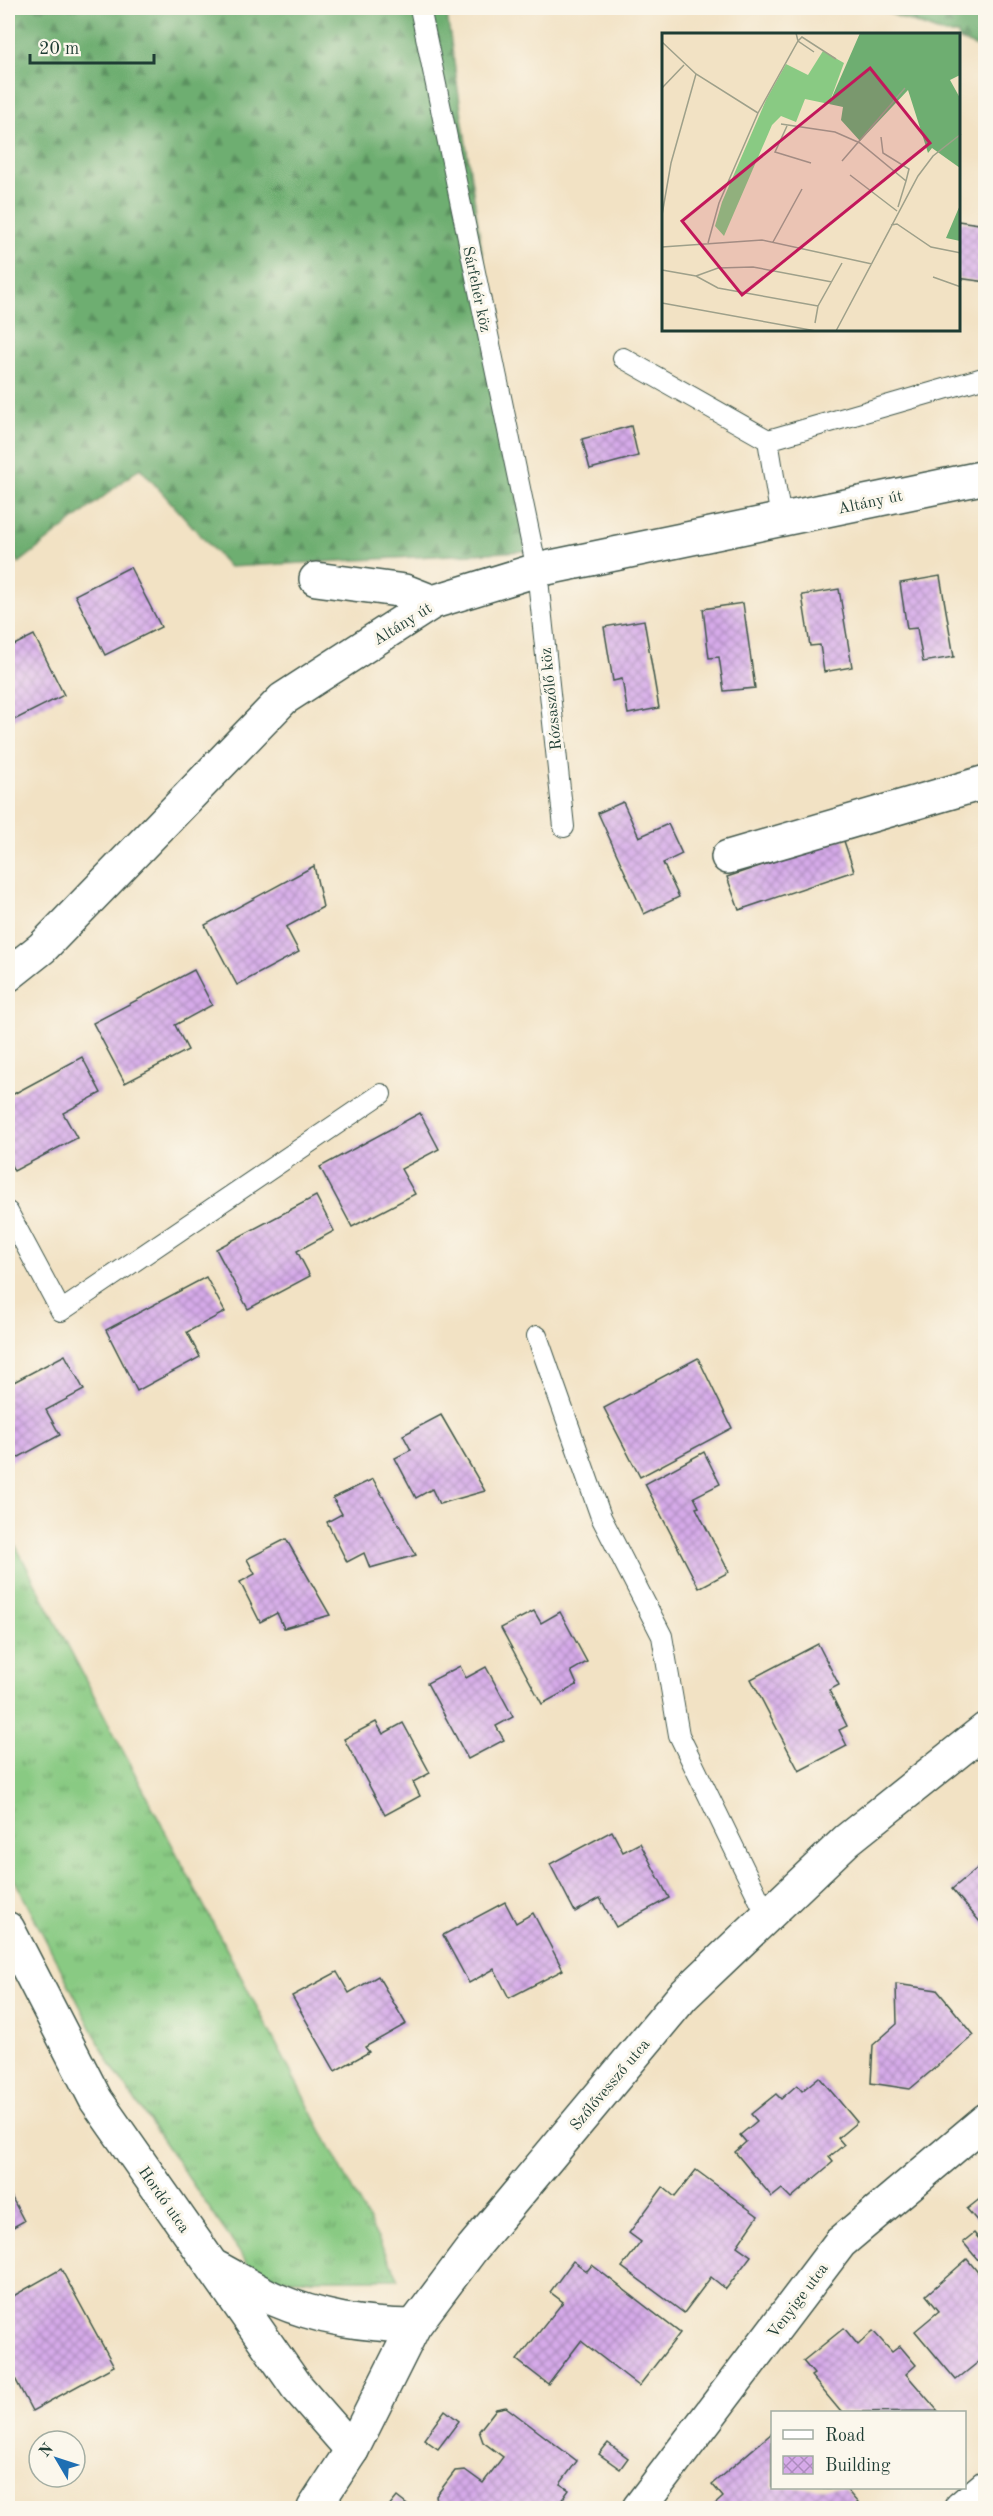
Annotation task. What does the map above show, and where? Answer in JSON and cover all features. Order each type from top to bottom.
[{"type":"street","name":"Altány út","points":[[8,975],[42,948],[283,699],[433,602],[537,570],[986,477]]},
{"type":"street","points":[[316,579],[405,591],[433,602]]},
{"type":"street","points":[[728,857],[986,782]]},
{"type":"street","name":"Szőlővessző utca","points":[[314,2508],[352,2450],[414,2326],[471,2250],[683,1996],[847,1840],[986,1729]]},
{"type":"street","name":"Hordó utca","points":[[8,1929],[96,2100],[297,2387],[352,2450]]},
{"type":"street","name":"Venyige utca","points":[[639,2508],[840,2243],[986,2120]]},
{"type":"street","points":[[211,2264],[274,2299],[330,2317],[368,2325],[414,2326]]},
{"type":"street","points":[[961,2508],[986,2487]]},
{"type":"lane","name":"Sárfehér köz","points":[[420,8],[537,570]]},
{"type":"lane","points":[[623,358],[768,440],[986,377]]},
{"type":"lane","points":[[768,440],[781,519]]},
{"type":"lane","name":"Rózsaszőlő köz","points":[[537,570],[564,827]]},
{"type":"lane","points":[[8,1212],[61,1311],[381,1094]]},
{"type":"lane","points":[[537,1335],[600,1517],[662,1636],[679,1735],[767,1916]]},
{"type":"green space","points":[[8,8],[446,8],[526,551],[229,567],[140,468],[19,563],[8,545]]},
{"type":"green space","points":[[875,8],[985,8],[985,50],[960,40],[960,33],[942,33]]},
{"type":"green space","points":[[8,1531],[399,2279],[258,2279],[110,2064],[8,1867]]},
{"type":"building","points":[[960,221],[986,225],[986,282],[960,278]]},
{"type":"building","points":[[631,426],[638,456],[590,469],[582,439]]},
{"type":"building","points":[[130,567],[161,627],[105,655],[75,595]]},
{"type":"building","points":[[940,576],[954,657],[923,662],[917,628],[907,629],[900,583]]},
{"type":"building","points":[[839,589],[852,667],[824,672],[820,645],[810,646],[802,595]]},
{"type":"building","points":[[743,603],[755,688],[724,691],[719,657],[709,658],[703,609]]},
{"type":"building","points":[[644,620],[659,708],[628,714],[622,679],[613,681],[604,627]]},
{"type":"building","points":[[34,635],[64,695],[8,723],[8,648]]},
{"type":"building","points":[[623,802],[639,837],[668,824],[682,854],[663,863],[679,897],[644,914],[598,813]]},
{"type":"building","points":[[843,838],[854,871],[739,910],[727,877]]},
{"type":"building","points":[[314,866],[323,907],[286,927],[299,952],[237,985],[205,925]]},
{"type":"building","points":[[194,970],[212,1005],[175,1025],[188,1050],[125,1083],[93,1023]]},
{"type":"building","points":[[82,1057],[101,1093],[63,1113],[77,1138],[14,1171],[8,1159],[8,1097]]},
{"type":"building","points":[[420,1113],[439,1149],[401,1169],[415,1194],[352,1227],[320,1167]]},
{"type":"building","points":[[316,1196],[334,1231],[297,1251],[310,1276],[248,1309],[216,1249]]},
{"type":"building","points":[[206,1277],[225,1312],[187,1332],[200,1357],[137,1391],[106,1330]]},
{"type":"building","points":[[65,1355],[84,1390],[46,1410],[60,1435],[8,1463],[8,1385]]},
{"type":"building","points":[[698,1358],[732,1428],[640,1477],[604,1408]]},
{"type":"building","points":[[441,1415],[485,1491],[439,1504],[432,1489],[416,1498],[395,1458],[411,1450],[403,1435]]},
{"type":"building","points":[[704,1452],[720,1484],[694,1497],[699,1507],[696,1508],[729,1572],[699,1588],[645,1484]]},
{"type":"building","points":[[373,1479],[416,1555],[370,1568],[364,1553],[347,1562],[327,1522],[342,1514],[333,1498]]},
{"type":"building","points":[[286,1539],[330,1615],[284,1628],[277,1613],[260,1622],[240,1582],[255,1574],[247,1559]]},
{"type":"building","points":[[534,1611],[541,1623],[560,1612],[587,1662],[571,1671],[577,1685],[542,1704],[501,1628]]},
{"type":"building","points":[[818,1644],[839,1685],[829,1690],[847,1726],[839,1730],[847,1746],[799,1771],[751,1679]]},
{"type":"building","points":[[460,1666],[466,1678],[486,1667],[513,1717],[496,1726],[504,1740],[468,1759],[427,1683]]},
{"type":"building","points":[[376,1722],[383,1734],[403,1723],[430,1773],[413,1782],[420,1796],[385,1815],[344,1739]]},
{"type":"building","points":[[612,1831],[623,1852],[640,1843],[669,1898],[616,1927],[600,1898],[575,1912],[550,1864]]},
{"type":"building","points":[[986,1861],[986,1929],[952,1889]]},
{"type":"building","points":[[505,1902],[516,1923],[533,1913],[563,1970],[509,1998],[494,1969],[469,1983],[443,1935]]},
{"type":"building","points":[[337,1972],[349,1993],[378,1976],[406,2024],[365,2047],[369,2052],[335,2071],[292,1996]]},
{"type":"building","points":[[896,1984],[937,1990],[974,2035],[910,2089],[871,2083],[873,2045],[897,2024]]},
{"type":"building","points":[[819,2077],[857,2122],[838,2138],[844,2145],[829,2157],[833,2162],[791,2198],[782,2189],[772,2197],[735,2152],[746,2142],[740,2135],[757,2121],[751,2114],[776,2094],[781,2099],[797,2085],[802,2091]]},
{"type":"building","points":[[696,2170],[758,2216],[737,2246],[751,2256],[726,2289],[711,2277],[684,2313],[622,2267],[641,2242],[629,2233],[663,2187],[675,2197]]},
{"type":"building","points":[[8,2190],[24,2221],[8,2230]]},
{"type":"building","points":[[986,2194],[986,2231],[967,2209]]},
{"type":"building","points":[[974,2233],[986,2247],[986,2264],[983,2266],[963,2242]]},
{"type":"building","points":[[967,2259],[986,2282],[986,2356],[956,2380],[915,2331],[939,2311],[926,2295]]},
{"type":"building","points":[[573,2261],[587,2271],[592,2265],[680,2333],[639,2386],[581,2341],[548,2384],[517,2360],[563,2302],[550,2292]]},
{"type":"building","points":[[61,2269],[114,2366],[32,2411],[8,2365],[8,2299]]},
{"type":"building","points":[[844,2328],[858,2345],[873,2331],[892,2352],[900,2346],[916,2365],[906,2374],[938,2411],[840,2411],[811,2376],[814,2374],[803,2361]]},
{"type":"building","points":[[506,2407],[577,2461],[560,2484],[569,2490],[556,2508],[439,2508],[436,2496],[455,2471],[465,2470],[483,2483],[503,2457],[483,2442],[479,2431],[496,2409]]},
{"type":"building","points":[[445,2410],[459,2421],[438,2449],[424,2439]]},
{"type":"building","points":[[771,2434],[771,2489],[846,2489],[858,2503],[851,2508],[711,2508],[723,2497],[712,2484]]},
{"type":"building","points":[[608,2443],[628,2458],[620,2469],[599,2454]]},
{"type":"building","points":[[397,2497],[411,2508],[388,2508]]}]
